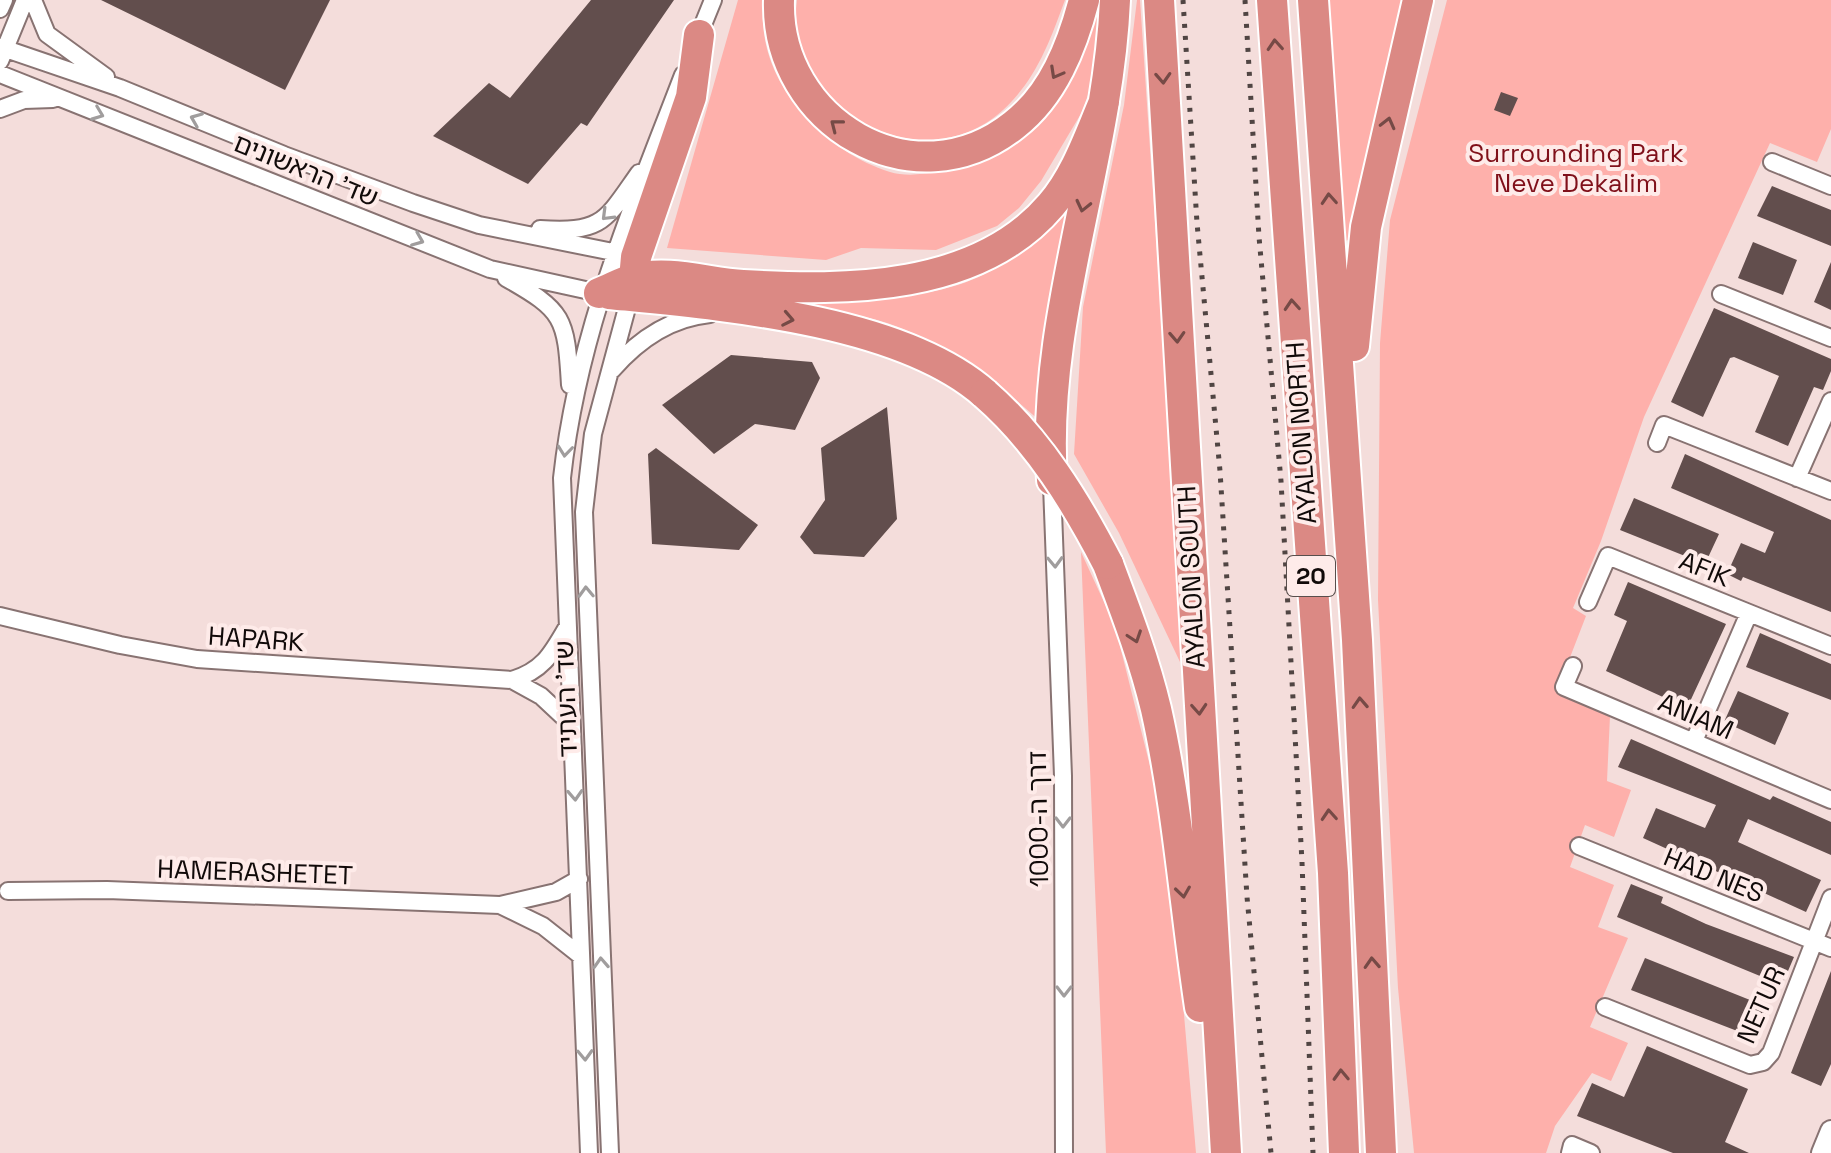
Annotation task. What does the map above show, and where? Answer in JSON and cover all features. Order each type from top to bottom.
[{"type":"highway","points":[[779,0],[787,58],[795,77],[817,109],[848,134],[866,143],[926,156],[959,152],[992,140],[1030,111],[1058,71],[1084,0]]},
{"type":"highway","points":[[1052,485],[1049,442],[1054,373],[1065,297],[1104,102],[1115,0]]},
{"type":"highway","name":"AYALON SOUTH","points":[[1159,0],[1224,1153]]},
{"type":"highway","name":"AYALON NORTH","points":[[1272,0],[1333,873],[1344,1153]]},
{"type":"highway","points":[[1313,0],[1357,640],[1381,1153]]},
{"type":"highway","points":[[1357,640],[1351,388],[1358,281],[1378,164],[1418,0]]},
{"type":"highway","points":[[631,277],[691,97],[699,35]]},
{"type":"highway","points":[[599,293],[631,277],[898,280],[949,271],[982,258],[1018,236],[1061,192],[1104,102]]},
{"type":"highway","points":[[631,277],[746,311],[902,345],[950,367],[985,394],[1025,435],[1078,506],[1108,564],[1137,641],[1156,709],[1224,1153]]},
{"type":"street","points":[[0,9],[4,0]]},
{"type":"street","points":[[2,52],[25,0]]},
{"type":"street","points":[[33,0],[47,34],[120,88]]},
{"type":"street","name":"שד' העתיד","points":[[610,1153],[584,512],[593,434],[631,277],[653,153],[713,0]]},
{"type":"street","name":"שד' הראשונים","points":[[2,52],[120,88],[284,155],[479,225]]},
{"type":"street","name":"שד' הראשונים","points":[[0,74],[490,269],[599,293]]},
{"type":"street","points":[[0,109],[24,100],[60,99]]},
{"type":"street","points":[[479,225],[576,230],[601,224],[653,153]]},
{"type":"street","points":[[1772,162],[1831,186]]},
{"type":"street","points":[[479,225],[631,277]]},
{"type":"street","points":[[490,269],[554,308],[568,352],[571,410]]},
{"type":"street","name":"שד' העתיד","points":[[589,1153],[562,478],[571,410],[599,293],[631,277]]},
{"type":"street","points":[[1721,294],[1831,338]]},
{"type":"street","points":[[608,374],[633,346],[653,332],[696,316],[746,311]]},
{"type":"street","points":[[1797,478],[1831,401]]},
{"type":"street","points":[[1657,443],[1664,425],[1831,491]]},
{"type":"street","name":"דרך ה-1000","points":[[1052,485],[1063,776],[1064,1153]]},
{"type":"street","name":"AFIK","points":[[1588,602],[1608,556],[1831,646]]},
{"type":"street","points":[[1694,741],[1749,613]]},
{"type":"street","name":"HAPARK","points":[[0,616],[120,645],[197,659],[512,680],[541,696],[571,724]]},
{"type":"street","points":[[512,680],[533,673],[549,659],[566,627]]},
{"type":"street","name":"ANIAM","points":[[1573,666],[1564,687],[1831,800]]},
{"type":"street","name":"HAD NES","points":[[1579,846],[1831,948]]},
{"type":"street","name":"HAMERASHETET","points":[[8,891],[107,890],[500,905],[556,892],[579,879]]},
{"type":"street","name":"NETUR","points":[[1605,1007],[1750,1065],[1763,1062],[1771,1053],[1831,898]]},
{"type":"street","name":"HAMERASHETET","points":[[500,905],[543,926],[581,956]]},
{"type":"street","points":[[1822,1153],[1831,1131]]},
{"type":"street","points":[[1570,1153],[1572,1145],[1591,1153]]},
{"type":"green space","points":[[738,0],[765,0],[764,28],[769,56],[780,82],[816,128],[864,162],[906,175],[926,174],[968,164],[1009,146],[1038,126],[1050,113],[1067,83],[1080,51],[1094,0],[1103,0],[1095,75],[1082,112],[1041,181],[1019,208],[997,226],[936,250],[861,248],[826,260],[667,248]]},
{"type":"green space","points":[[797,0],[1065,0],[1041,59],[1015,98],[1003,110],[970,131],[934,140],[898,136],[864,123],[834,102],[811,73],[798,39]]},
{"type":"green space","points":[[1137,0],[1140,0],[1178,564],[1180,662],[1119,533],[1074,454],[1083,307],[1124,105]]},
{"type":"green space","points":[[1327,0],[1407,0],[1353,238],[1343,242]]},
{"type":"green space","name":"Surrounding Park Neve Dekalim","points":[[1447,0],[1831,0],[1831,129],[1817,162],[1770,143],[1644,417],[1601,541],[1573,608],[1586,616],[1557,691],[1610,716],[1607,781],[1631,790],[1614,837],[1585,825],[1570,867],[1614,885],[1598,927],[1628,938],[1590,1027],[1628,1043],[1611,1081],[1592,1073],[1555,1126],[1546,1153],[1414,1153],[1398,988],[1378,600],[1380,343],[1390,220]]},
{"type":"green space","points":[[1081,177],[1041,422],[988,378],[930,341],[887,323],[797,302],[926,293],[960,284],[992,270],[1023,248],[1052,218]]},
{"type":"green space","points":[[1081,552],[1115,626],[1169,842],[1196,1153],[1106,1153]]},
{"type":"building","points":[[101,0],[330,0],[285,90]]},
{"type":"building","points":[[591,0],[674,0],[587,126],[581,123],[528,184],[433,136],[489,83],[510,98]]},
{"type":"building","points":[[1501,92],[1518,98],[1510,116],[1494,110]]},
{"type":"building","points":[[1772,186],[1831,210],[1831,246],[1757,216]]},
{"type":"building","points":[[1753,242],[1797,260],[1783,295],[1738,278]]},
{"type":"building","points":[[1831,262],[1831,310],[1814,302]]},
{"type":"building","points":[[1714,308],[1831,359],[1831,371],[1823,390],[1814,387],[1788,446],[1755,432],[1779,376],[1734,357],[1730,358],[1703,417],[1671,402]]},
{"type":"building","points":[[731,355],[812,362],[820,378],[795,430],[755,424],[714,454],[662,405]]},
{"type":"building","points":[[887,407],[897,519],[864,557],[814,554],[800,537],[825,500],[821,448]]},
{"type":"building","points":[[656,448],[758,525],[739,550],[652,544],[648,454]]},
{"type":"building","points":[[1685,454],[1831,520],[1831,612],[1743,577],[1741,581],[1727,574],[1741,543],[1765,553],[1774,532],[1671,488]]},
{"type":"building","points":[[1634,498],[1719,534],[1705,564],[1620,530]]},
{"type":"building","points":[[1628,582],[1726,624],[1687,708],[1606,671],[1627,621],[1614,615]]},
{"type":"building","points":[[1760,633],[1831,664],[1831,700],[1746,667]]},
{"type":"building","points":[[1738,691],[1789,713],[1775,745],[1724,722]]},
{"type":"building","points":[[1631,739],[1770,800],[1773,796],[1831,822],[1831,855],[1748,819],[1738,842],[1821,880],[1806,912],[1643,838],[1656,808],[1705,828],[1716,805],[1618,767]]},
{"type":"building","points":[[1631,884],[1663,897],[1661,903],[1706,924],[1794,957],[1782,985],[1617,917]]},
{"type":"building","points":[[1645,958],[1770,1008],[1758,1039],[1631,990]]},
{"type":"building","points":[[1831,971],[1831,1064],[1821,1086],[1791,1073]]},
{"type":"building","points":[[1647,1046],[1748,1089],[1725,1142],[1749,1153],[1673,1153],[1577,1116],[1592,1083],[1624,1097]]},
{"type":"railway","points":[[1183,0],[1197,223],[1220,471],[1247,897],[1271,1153]]},
{"type":"railway","points":[[1245,0],[1259,237],[1281,481],[1302,862],[1313,1153]]}]
